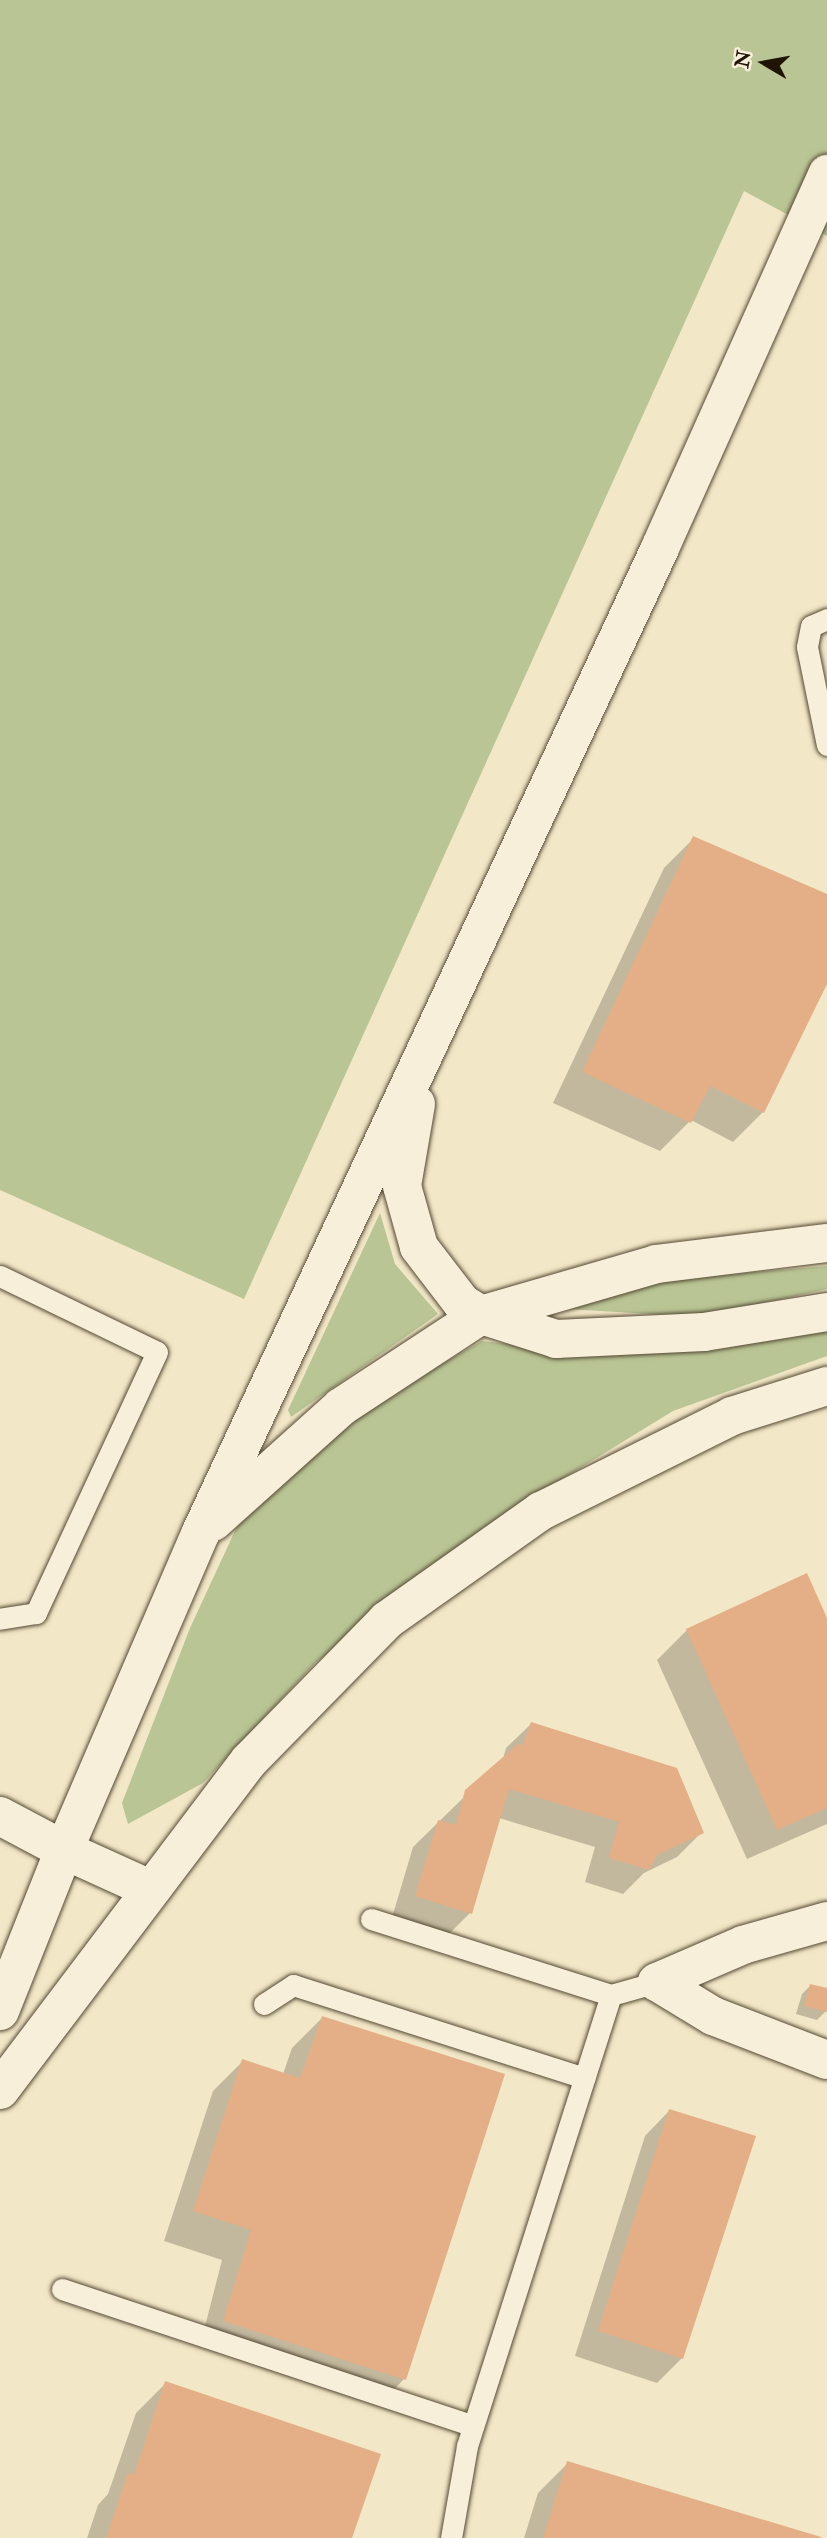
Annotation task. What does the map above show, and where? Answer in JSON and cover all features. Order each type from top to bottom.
[{"type":"main road","points":[[0,2011],[64,1850],[201,1532],[660,548],[827,174]]},
{"type":"main road","points":[[458,979],[414,1110],[402,1186],[419,1247],[462,1303],[481,1315],[556,1339],[704,1332],[827,1312]]},
{"type":"main road","points":[[201,1532],[341,1408],[481,1315],[656,1264],[827,1243]]},
{"type":"main road","points":[[0,2090],[249,1761],[387,1620],[541,1511],[732,1416],[827,1386]]},
{"type":"main road","points":[[0,1816],[64,1850],[150,1889]]},
{"type":"main road","points":[[657,1982],[743,1945],[827,1921]]},
{"type":"main road","points":[[657,1982],[713,2016],[827,2060]]},
{"type":"lane","points":[[827,619],[811,626],[807,647],[827,745]]},
{"type":"lane","points":[[0,1276],[158,1352],[36,1614],[0,1619]]},
{"type":"lane","points":[[371,1919],[611,1995],[657,1982]]},
{"type":"lane","points":[[264,2004],[293,1985],[584,2078]]},
{"type":"lane","points":[[451,2538],[474,2426],[611,1995]]},
{"type":"lane","points":[[62,2290],[474,2426]]},
{"type":"green space","points":[[0,0],[827,0],[827,236],[744,191],[244,1299],[0,1190]]},
{"type":"green space","points":[[380,1213],[395,1264],[438,1314],[291,1417],[288,1410]]},
{"type":"green space","points":[[827,1266],[827,1289],[702,1317],[550,1308],[625,1283]]},
{"type":"green space","points":[[827,1325],[827,1356],[673,1411],[502,1516],[315,1663],[203,1783],[128,1824],[122,1803],[190,1628],[240,1520],[265,1493],[390,1393],[482,1341],[517,1345]]},
{"type":"building","points":[[693,836],[827,894],[827,984],[764,1113],[710,1086],[691,1123],[582,1072]]},
{"type":"building","points":[[807,1573],[827,1618],[827,1808],[777,1830],[686,1629]]},
{"type":"building","points":[[531,1722],[677,1768],[704,1833],[657,1855],[649,1870],[609,1858],[619,1822],[509,1789],[472,1914],[415,1896],[438,1820],[456,1825],[465,1790],[518,1744],[523,1745]]},
{"type":"building","points":[[810,1984],[827,1988],[827,2012],[804,2006]]},
{"type":"building","points":[[322,2016],[505,2074],[406,2380],[223,2321],[251,2230],[193,2211],[242,2059],[300,2078]]},
{"type":"building","points":[[669,2109],[756,2136],[683,2359],[598,2331]]},
{"type":"building","points":[[165,2381],[381,2454],[352,2538],[106,2538],[128,2473],[134,2475]]},
{"type":"building","points":[[567,2461],[821,2537],[821,2538],[543,2538]]}]
